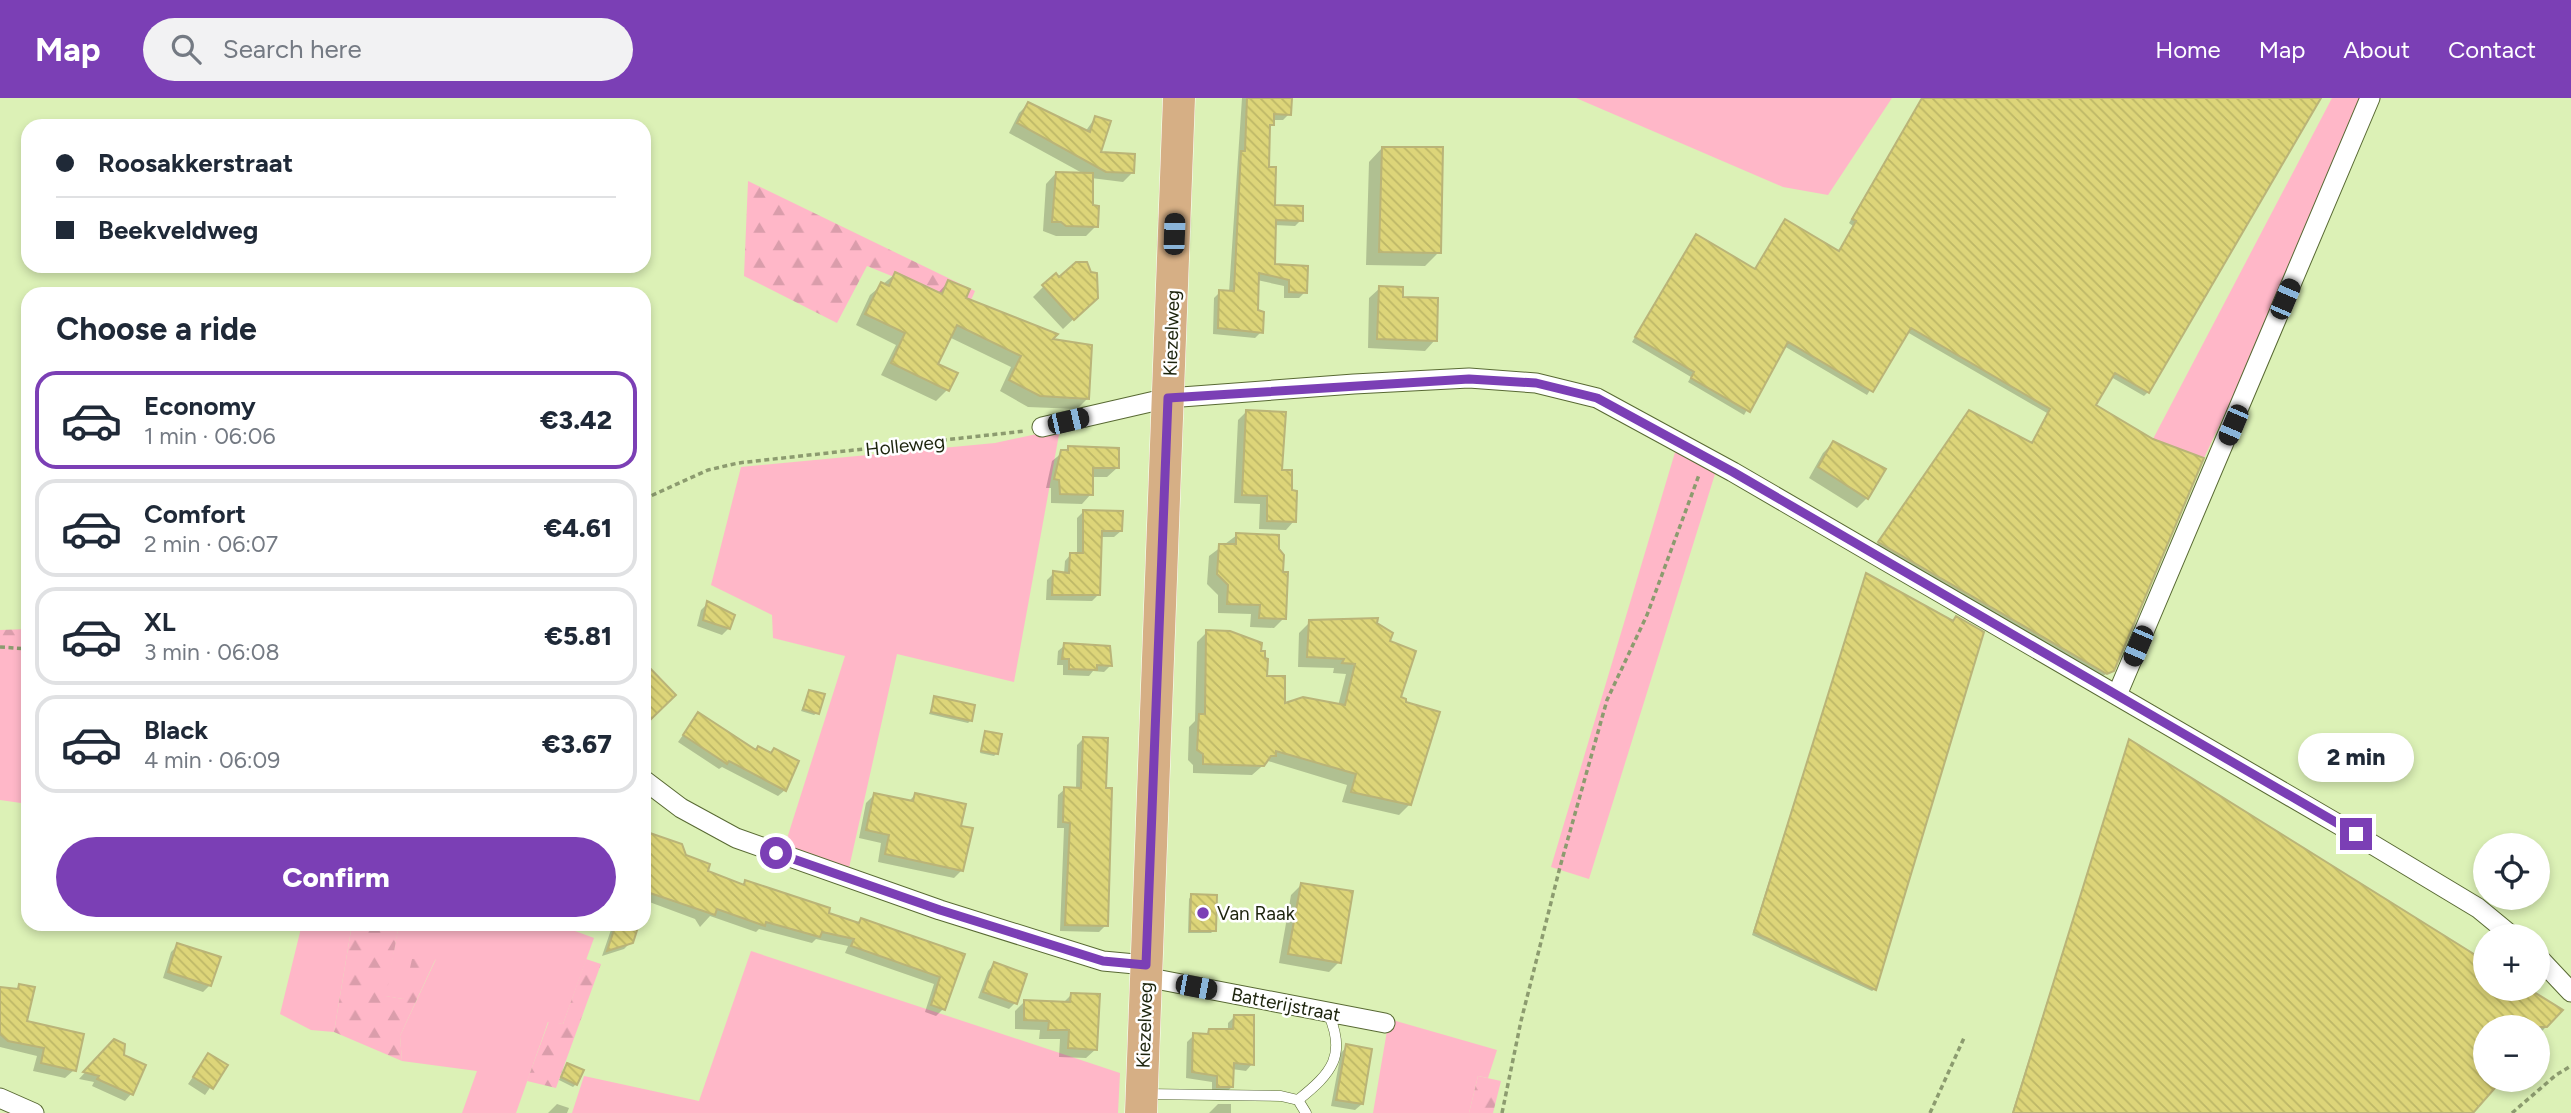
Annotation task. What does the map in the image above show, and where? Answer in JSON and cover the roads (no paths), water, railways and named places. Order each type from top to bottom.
[{"type":"main road","name":"Kiezelweg","points":[[1141,1104],[1179,98]]},
{"type":"street","points":[[2117,695],[2370,98]]},
{"type":"street","points":[[1042,426],[1168,398],[1469,379],[1536,383],[1597,398],[1705,457],[2117,695],[2478,908],[2497,924]]},
{"type":"street","name":"Batterijstraat","points":[[651,785],[708,824],[796,861],[1103,961],[1385,1023]]},
{"type":"street","points":[[2550,970],[2571,992]]},
{"type":"street","points":[[0,1098],[34,1113]]},
{"type":"lane","points":[[1298,1100],[1317,1086],[1333,1063],[1338,1035],[1328,1012]]},
{"type":"lane","points":[[1141,1104],[1281,1096],[1298,1100],[1306,1113]]},
{"type":"place","name":"Van Raak","points":[[1203,913]]}]
